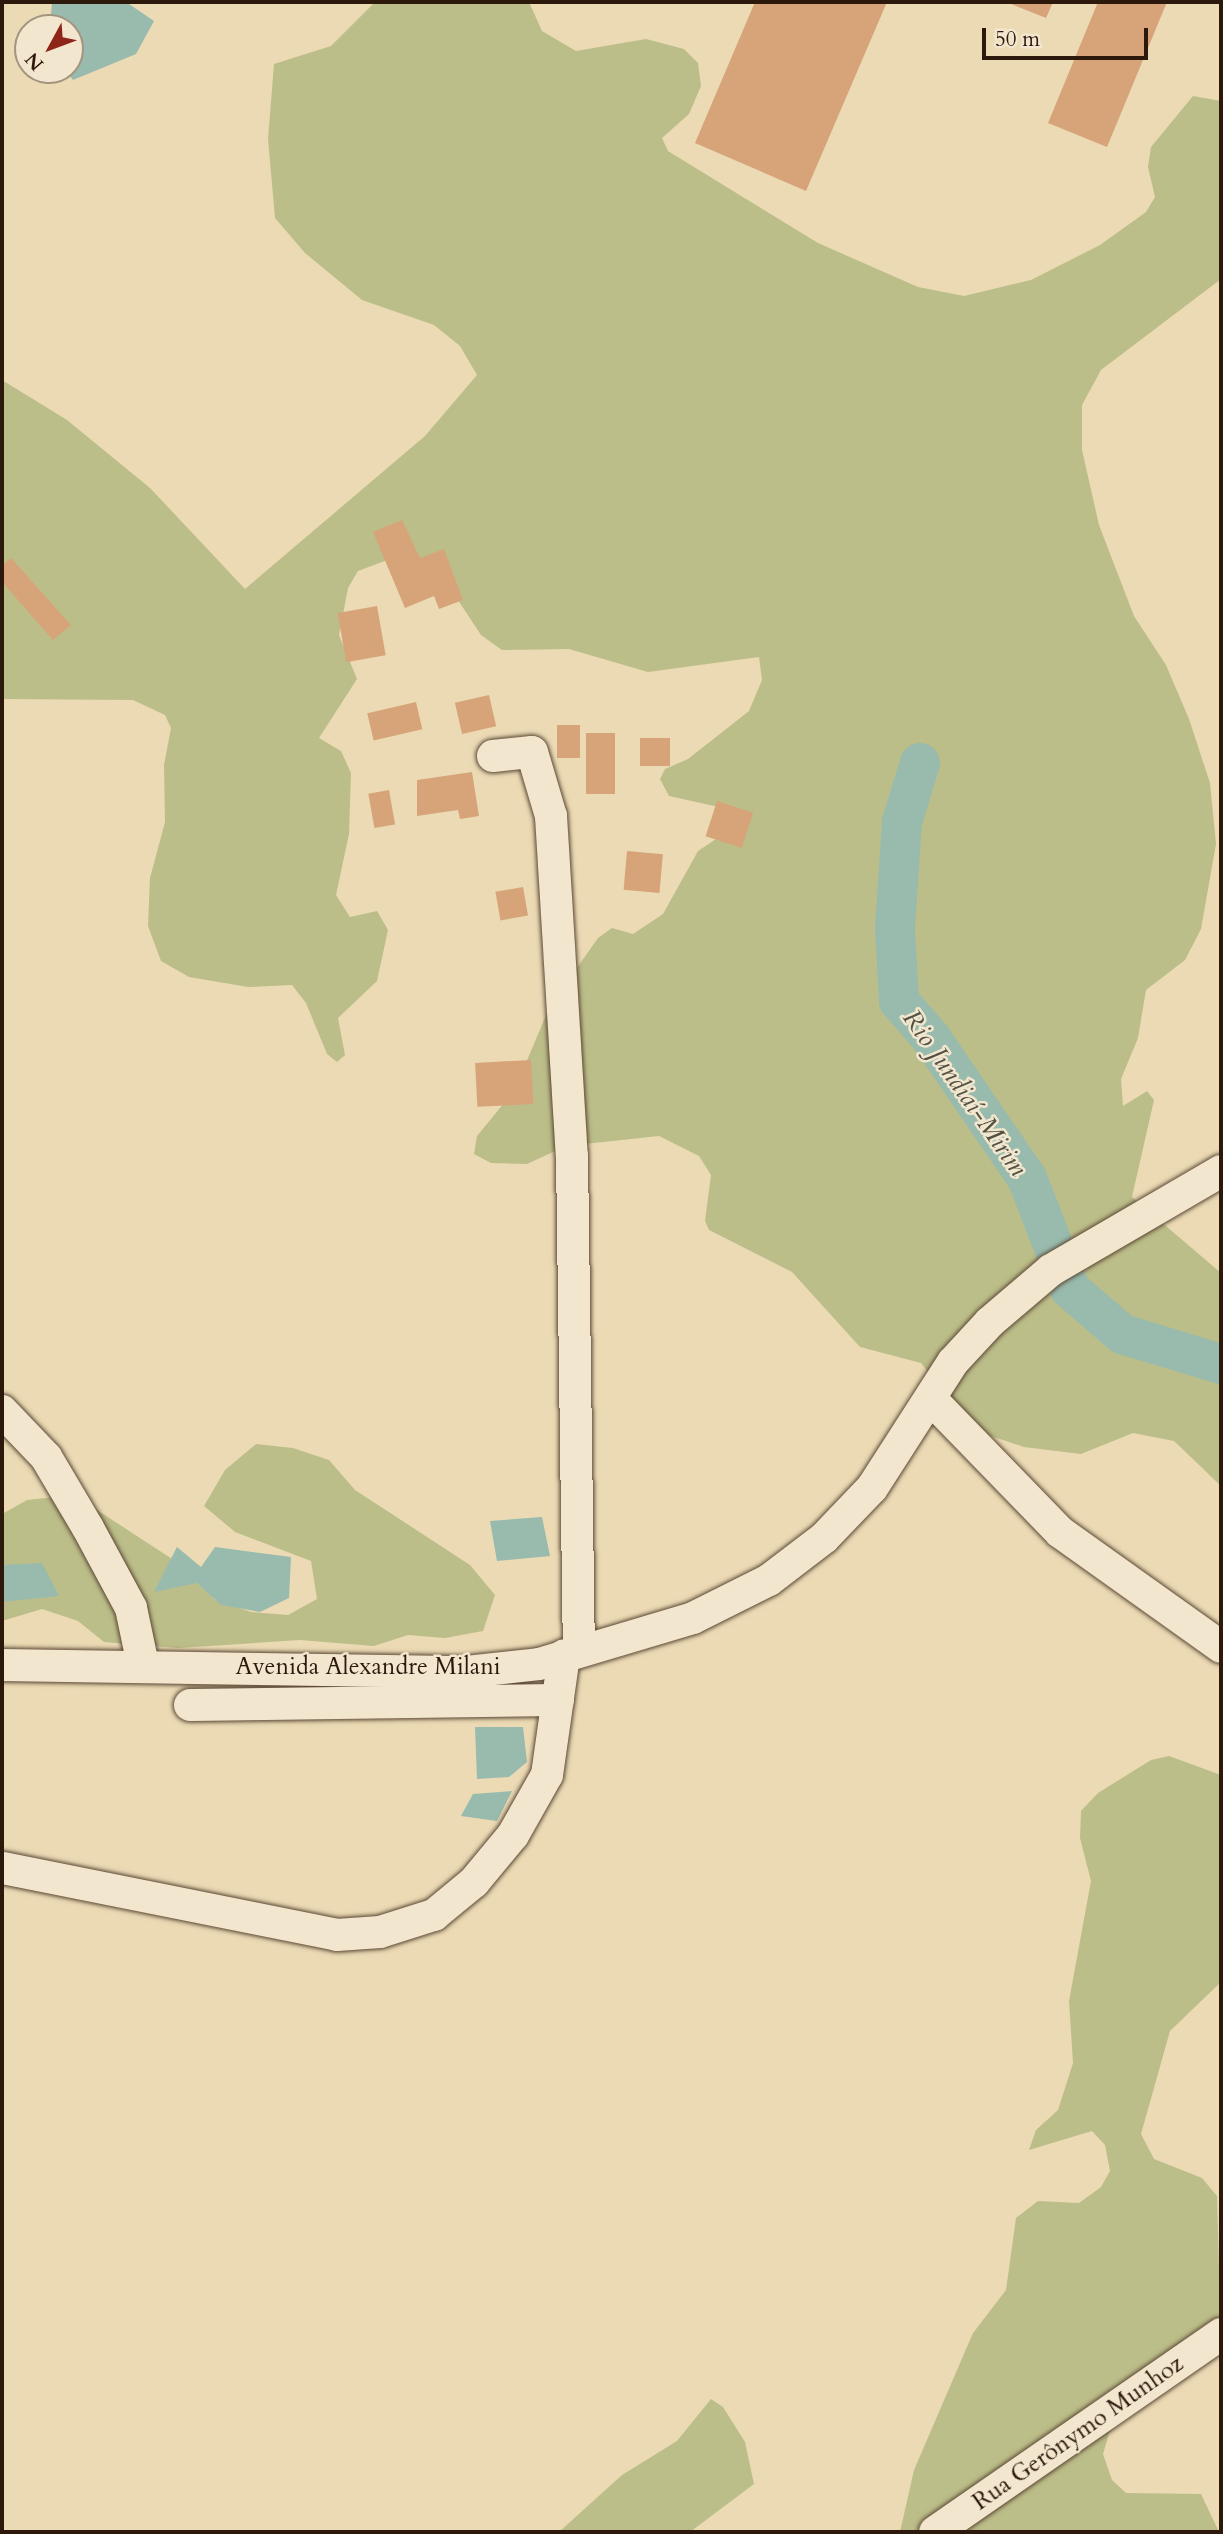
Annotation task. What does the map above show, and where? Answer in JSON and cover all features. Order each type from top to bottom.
[{"type":"street","points":[[3,1868],[337,1935],[380,1932],[434,1915],[474,1882],[513,1835],[547,1776],[558,1700],[572,1652],[572,1156],[551,816],[532,752],[493,756]]},
{"type":"street","name":"Avenida Alexandre Milani","points":[[2,1665],[144,1665],[467,1672],[539,1664],[693,1618],[769,1580],[824,1538],[872,1488],[933,1401],[962,1352],[1051,1270],[1124,1224],[1221,1171]]},
{"type":"street","points":[[933,1401],[1060,1532],[1221,1647]]},
{"type":"street","points":[[2,1411],[46,1457],[88,1528],[131,1608],[144,1665]]},
{"type":"street","points":[[190,1705],[558,1700]]},
{"type":"street","name":"Rua Gerônymo Munhoz","points":[[935,2532],[1221,2334]]},
{"type":"green space","points":[[375,2],[529,2],[542,31],[576,51],[646,39],[684,49],[698,63],[701,86],[689,114],[662,138],[668,151],[818,243],[918,287],[964,296],[1031,280],[1100,245],[1146,212],[1155,197],[1148,167],[1151,147],[1193,96],[1221,101],[1221,279],[1101,370],[1082,405],[1082,450],[1099,525],[1134,616],[1166,665],[1189,719],[1210,783],[1216,844],[1201,929],[1185,960],[1146,990],[1138,1038],[1121,1079],[1123,1106],[1147,1091],[1154,1100],[1132,1197],[1221,1273],[1221,1486],[1174,1441],[1133,1433],[1081,1454],[1024,1447],[973,1430],[921,1363],[860,1347],[792,1272],[709,1230],[705,1221],[711,1175],[699,1156],[659,1136],[566,1146],[527,1164],[491,1163],[474,1154],[477,1136],[514,1091],[550,1006],[598,938],[612,928],[633,934],[663,914],[698,851],[731,829],[728,809],[669,796],[660,779],[665,769],[688,759],[749,711],[762,680],[759,657],[648,672],[569,649],[502,650],[481,635],[454,594],[390,559],[358,571],[348,588],[339,635],[357,679],[319,738],[341,751],[351,773],[349,834],[336,895],[350,917],[377,911],[388,930],[377,981],[338,1018],[345,1055],[337,1062],[327,1054],[306,1003],[292,985],[248,987],[189,977],[161,961],[148,926],[150,878],[165,822],[164,765],[171,728],[165,715],[133,700],[2,699],[2,380],[67,420],[150,488],[245,589],[425,436],[477,375],[460,346],[434,325],[362,300],[305,253],[275,218],[268,139],[274,64],[331,46]]},
{"type":"green space","points":[[256,1444],[293,1448],[329,1460],[355,1490],[470,1565],[495,1595],[483,1631],[445,1638],[408,1635],[374,1646],[300,1640],[178,1648],[104,1642],[78,1621],[42,1609],[2,1621],[2,1514],[27,1500],[74,1495],[189,1570],[215,1600],[251,1612],[288,1615],[317,1599],[311,1561],[235,1532],[204,1506],[225,1470]]},
{"type":"green space","points":[[1169,1756],[1221,1775],[1221,1982],[1170,2031],[1141,2134],[1154,2159],[1202,2178],[1217,2196],[1221,2336],[1111,2427],[1103,2454],[1112,2480],[1126,2493],[1201,2494],[1219,2532],[900,2532],[914,2470],[973,2333],[1006,2290],[1016,2218],[1038,2201],[1079,2203],[1101,2187],[1110,2171],[1105,2145],[1092,2131],[1029,2150],[1036,2130],[1058,2110],[1073,2063],[1069,2001],[1091,1881],[1080,1838],[1081,1811],[1098,1793],[1151,1760]]},
{"type":"green space","points":[[711,2399],[723,2407],[745,2442],[754,2484],[690,2532],[559,2532],[622,2475],[677,2441]]},
{"type":"shaded area","points":[[52,2],[126,2],[154,21],[136,54],[84,75],[84,14],[51,14]]},
{"type":"shaded area","points":[[542,1517],[550,1556],[497,1561],[490,1521]]},
{"type":"shaded area","points":[[177,1547],[201,1567],[215,1547],[291,1557],[289,1598],[260,1612],[221,1605],[197,1583],[154,1592]]},
{"type":"shaded area","points":[[42,1563],[59,1596],[2,1602],[2,1565]]},
{"type":"shaded area","points":[[475,1727],[523,1727],[527,1762],[509,1777],[477,1779]]},
{"type":"shaded area","points":[[512,1791],[497,1821],[461,1816],[473,1794]]},
{"type":"building","points":[[755,2],[887,2],[806,191],[695,143]]},
{"type":"building","points":[[1006,2],[1053,2],[1046,18]]},
{"type":"building","points":[[1098,2],[1167,2],[1107,147],[1048,123]]},
{"type":"building","points":[[402,520],[420,558],[444,549],[463,600],[439,609],[434,596],[405,608],[373,532]]},
{"type":"building","points":[[11,558],[71,625],[53,640],[2,582],[2,566]]},
{"type":"building","points":[[377,606],[386,655],[346,662],[338,613]]},
{"type":"building","points":[[489,695],[496,726],[462,734],[455,703]]},
{"type":"building","points":[[416,702],[422,729],[374,741],[367,713]]},
{"type":"building","points":[[557,725],[580,725],[580,758],[557,758]]},
{"type":"building","points":[[586,733],[615,733],[615,794],[586,794]]},
{"type":"building","points":[[640,738],[670,738],[670,766],[640,766]]},
{"type":"building","points":[[472,772],[479,816],[460,819],[458,810],[417,816],[417,780]]},
{"type":"building","points":[[389,790],[395,824],[374,828],[368,794]]},
{"type":"building","points":[[717,801],[753,813],[742,848],[706,836]]},
{"type":"building","points":[[627,851],[663,854],[659,893],[624,890]]},
{"type":"building","points":[[523,887],[528,916],[500,920],[495,892]]},
{"type":"building","points":[[531,1060],[533,1104],[477,1107],[475,1063]]},
{"type":"waterway","name":"Rio Jundiaí-Mirim","points":[[920,763],[902,822],[895,928],[899,1001],[931,1038],[1027,1178],[1070,1289],[1122,1334],[1221,1364]]}]
